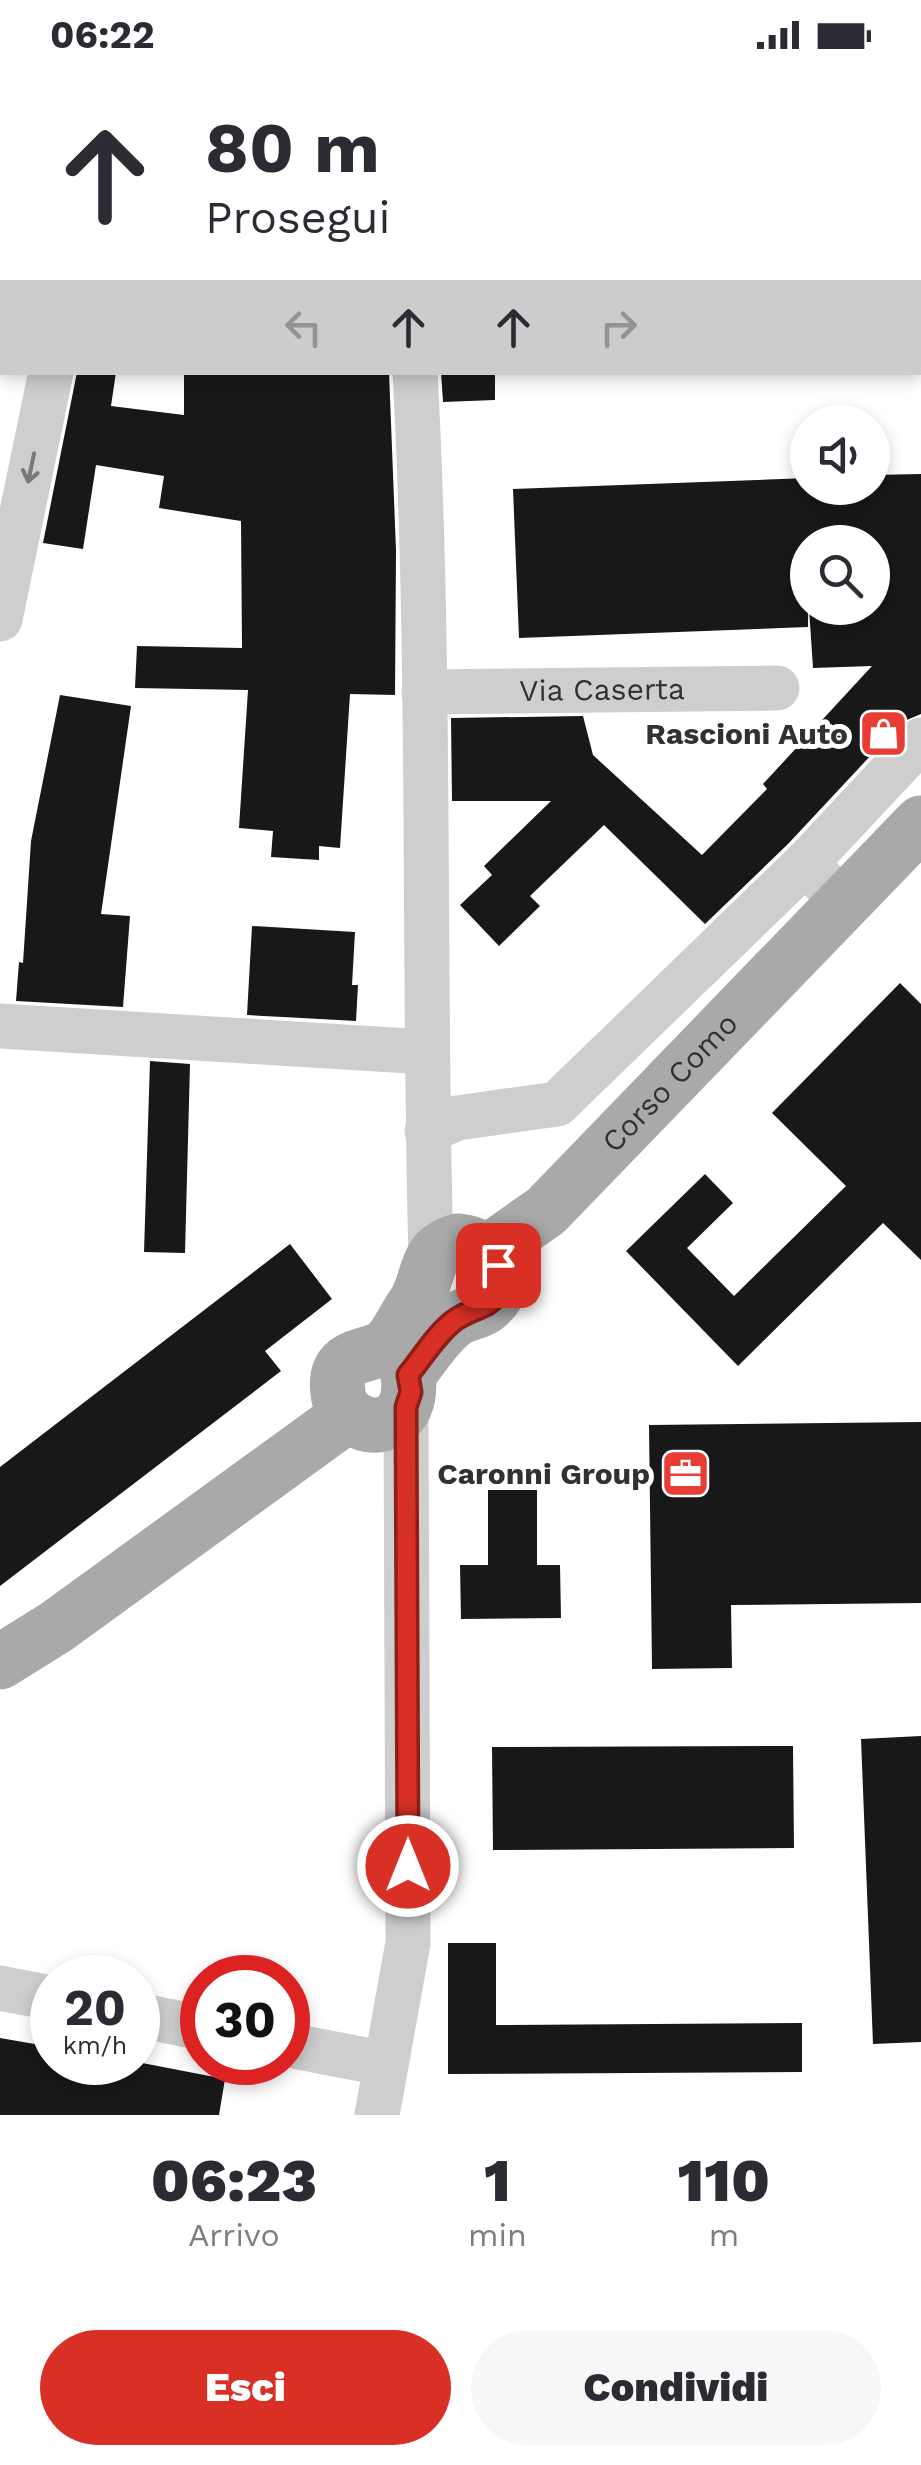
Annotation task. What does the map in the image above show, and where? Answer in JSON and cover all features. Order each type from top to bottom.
[{"type":"main road","name":"Corso Como","points":[[489,1251],[546,1211],[921,823]]},
{"type":"main road","points":[[458,1241],[474,1242],[489,1251],[498,1265],[500,1282],[494,1297],[483,1309],[454,1320],[408,1375],[411,1392],[406,1407],[394,1420],[378,1425],[362,1424],[348,1415],[339,1401],[337,1384],[342,1369],[353,1357],[386,1346],[424,1290],[430,1258],[443,1245],[458,1241]]},
{"type":"main road","points":[[0,1662],[56,1627],[348,1415]]},
{"type":"street","points":[[0,616],[49,375]]},
{"type":"street","points":[[415,375],[424,692],[430,1258]]},
{"type":"street","name":"Via Caserta","points":[[424,692],[777,688]]},
{"type":"street","name":"Corso Como","points":[[427,1130],[457,1118],[557,1104],[807,862],[921,740]]},
{"type":"street","points":[[807,862],[842,904]]},
{"type":"street","points":[[0,1026],[425,1058]]},
{"type":"street","points":[[377,2115],[408,1943],[406,1407]]},
{"type":"street","points":[[0,1988],[30,1994]]},
{"type":"street","points":[[310,2049],[386,2064]]},
{"type":"building","points":[[76,375],[116,375],[111,406],[184,415],[184,375],[389,375],[396,550],[395,695],[350,694],[340,848],[319,846],[319,860],[271,857],[273,831],[239,828],[248,690],[135,688],[137,646],[242,648],[241,521],[159,508],[164,476],[96,465],[83,549],[43,543]]},
{"type":"building","points":[[441,375],[495,375],[495,400],[443,402]]},
{"type":"building","points":[[921,474],[921,714],[902,722],[788,844],[705,924],[604,825],[530,896],[540,906],[499,946],[460,905],[492,875],[484,866],[551,801],[452,801],[451,718],[583,716],[593,755],[702,855],[767,789],[763,784],[872,666],[813,668],[810,625],[890,625],[890,525],[790,525],[790,625],[808,627],[519,638],[513,489],[790,479],[790,505],[890,505],[890,475]]},
{"type":"building","points":[[60,695],[131,706],[101,914],[130,916],[123,1007],[16,1001],[19,962],[23,963],[31,841]]},
{"type":"building","points":[[252,926],[355,932],[352,985],[358,985],[356,1021],[247,1015]]},
{"type":"building","points":[[900,983],[921,1004],[921,1260],[883,1223],[738,1366],[626,1251],[705,1174],[733,1203],[687,1248],[734,1296],[846,1186],[772,1113]]},
{"type":"building","points":[[150,1061],[190,1064],[185,1253],[144,1252]]},
{"type":"building","points":[[290,1244],[332,1299],[265,1351],[281,1371],[0,1586],[0,1467]]},
{"type":"building","points":[[921,1422],[921,1603],[731,1605],[732,1668],[652,1669],[649,1425]]},
{"type":"building","points":[[488,1490],[537,1490],[537,1565],[560,1565],[561,1618],[461,1619],[460,1565],[488,1565]]},
{"type":"building","points":[[921,1736],[921,2042],[873,2044],[861,1739]]},
{"type":"building","points":[[793,1746],[794,1848],[493,1850],[492,1747]]},
{"type":"building","points":[[448,1943],[496,1943],[496,2025],[802,2023],[802,2072],[448,2074]]},
{"type":"building","points":[[0,2038],[30,2043],[30,2085],[160,2085],[160,2066],[180,2070],[180,2085],[224,2085],[219,2115],[0,2115]]},
{"type":"place","name":"Rascioni Auto","points":[[883,734]]},
{"type":"place","name":"Caronni Group","points":[[685,1474]]},
{"type":"route","points":[[408,1866],[408,1375],[454,1320],[483,1309],[494,1297],[500,1282],[498,1265]]}]
